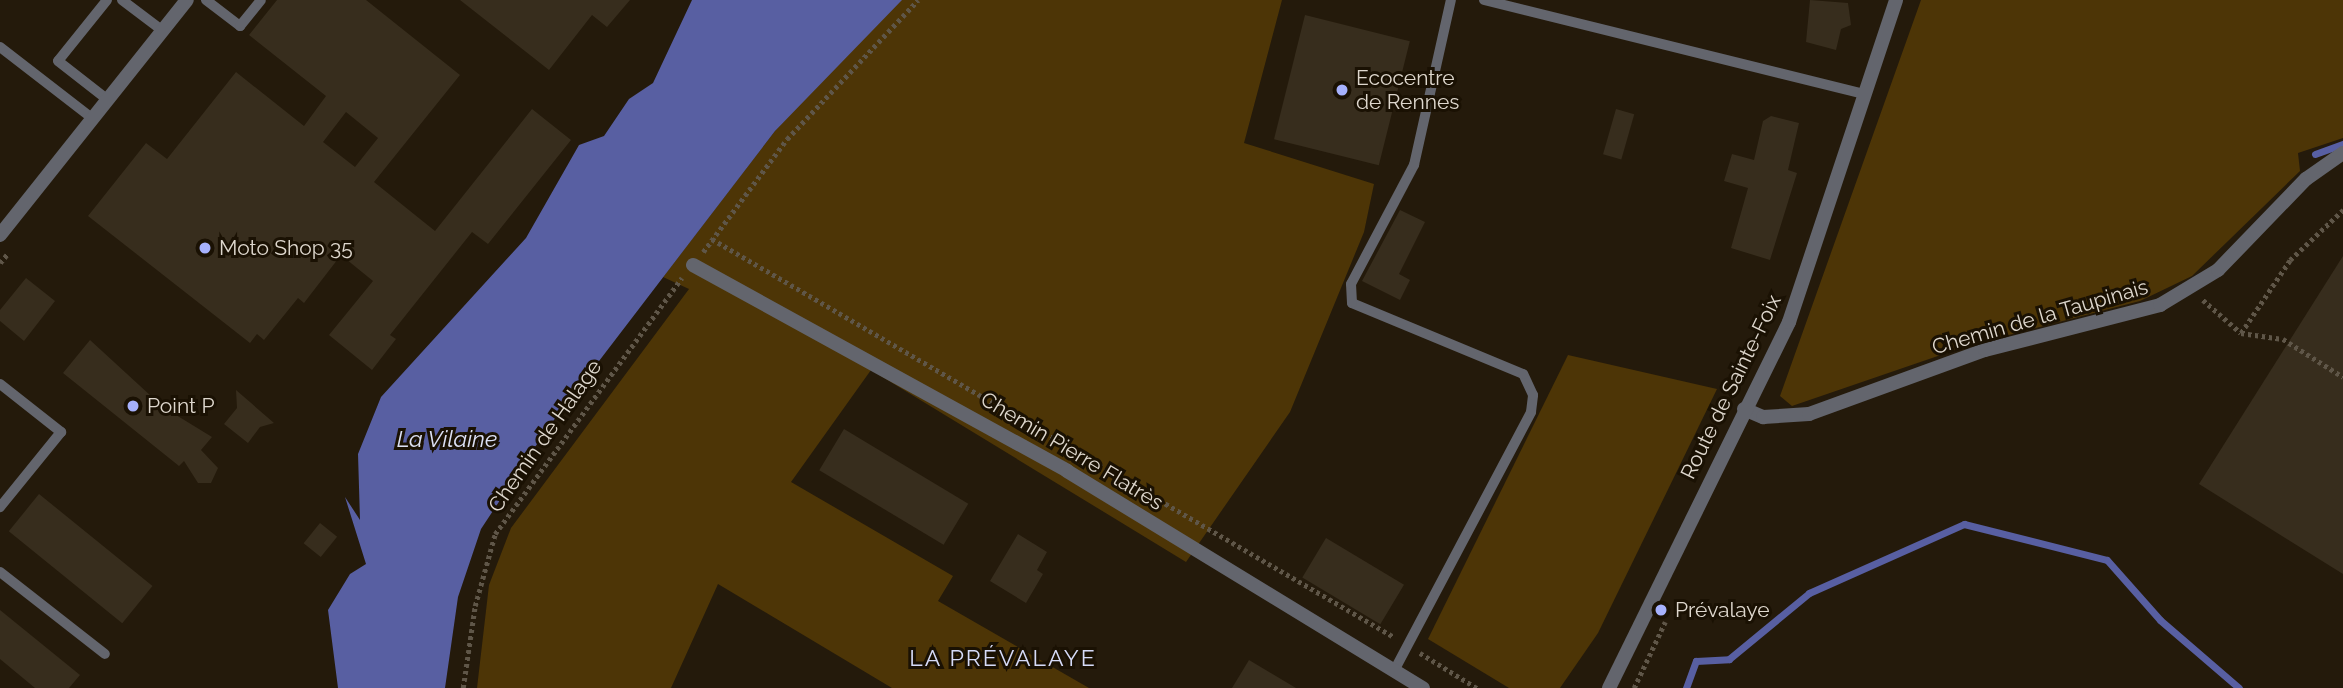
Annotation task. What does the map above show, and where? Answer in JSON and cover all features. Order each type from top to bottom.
[{"type":"street","points":[[0,235],[187,0]]},
{"type":"street","name":"Route de Sainte-Foix","points":[[1609,688],[1789,322],[1896,0]]},
{"type":"street","name":"Chemin de la Taupinais","points":[[1744,409],[1763,417],[1809,414],[1985,350],[2124,316],[2192,289],[2306,179],[2343,153]]},
{"type":"street","name":"Chemin Pierre Flatrès","points":[[693,265],[1067,471],[1423,688]]},
{"type":"lane","points":[[107,0],[58,61],[108,100]]},
{"type":"lane","points":[[122,0],[163,31]]},
{"type":"lane","points":[[206,0],[240,26],[261,0]]},
{"type":"lane","points":[[1394,671],[1531,412],[1533,395],[1523,374],[1352,303],[1351,284],[1414,165],[1451,0]]},
{"type":"lane","points":[[1484,0],[1865,94]]},
{"type":"lane","points":[[0,47],[93,119]]},
{"type":"lane","points":[[0,384],[61,432],[0,507]]},
{"type":"lane","points":[[0,572],[106,654]]},
{"type":"path","points":[[918,0],[788,139],[712,239],[1477,688]]},
{"type":"path","points":[[2241,333],[2290,260],[2343,210]]},
{"type":"path","name":"Chemin de Halage","points":[[463,688],[475,607],[495,534],[585,404],[693,265]]},
{"type":"path","points":[[2192,289],[2241,333],[2283,339],[2343,377]]},
{"type":"shaded area","points":[[890,0],[1282,0],[1244,143],[1374,184],[1364,232],[1290,412],[1186,562],[871,370],[791,482],[953,576],[938,601],[1089,688],[892,688],[718,584],[671,688],[477,688],[489,585],[511,528],[689,289],[663,277],[775,131]]},
{"type":"shaded area","points":[[1921,0],[2343,0],[2343,138],[2298,153],[2300,171],[2192,276],[2140,301],[1970,345],[1792,406],[1780,396]]},
{"type":"shaded area","points":[[1568,355],[1717,389],[1598,633],[1560,688],[1509,688],[1428,639]]},
{"type":"water","name":"La Vilaine","points":[[692,0],[902,0],[775,131],[547,429],[481,529],[458,597],[445,688],[338,688],[328,610],[350,574],[366,564],[345,497],[360,520],[358,454],[381,397],[526,238],[579,145],[604,136],[629,99],[653,83]]},
{"type":"building","points":[[277,0],[366,0],[460,75],[374,182],[435,231],[532,109],[571,140],[488,244],[472,232],[390,335],[396,339],[372,370],[329,335],[373,281],[341,255],[304,303],[298,298],[264,340],[257,334],[250,343],[88,216],[146,143],[167,159],[236,72],[304,126],[326,96],[249,35]],"holes":[[[346,112],[378,138],[355,167],[323,142]]]},
{"type":"building","points":[[460,0],[630,0],[607,27],[592,15],[549,70]]},
{"type":"building","points":[[1810,0],[1848,3],[1851,25],[1841,29],[1836,50],[1806,42]]},
{"type":"building","name":"Ecocentre de Rennes","points":[[1305,15],[1410,41],[1379,165],[1274,139]]},
{"type":"building","points":[[1616,109],[1634,114],[1621,159],[1603,154]]},
{"type":"building","points":[[1771,116],[1799,123],[1788,170],[1797,173],[1770,260],[1731,248],[1748,188],[1724,181],[1732,154],[1754,160],[1763,121]]},
{"type":"building","points":[[1400,210],[1425,222],[1399,274],[1410,280],[1400,300],[1362,281]]},
{"type":"building","points":[[2343,256],[2343,574],[2199,484]]},
{"type":"building","points":[[26,278],[55,301],[24,341],[0,321],[0,310]]},
{"type":"building","name":"Point P","points":[[90,340],[163,407],[212,437],[201,450],[218,468],[211,483],[198,483],[184,461],[179,466],[63,373]]},
{"type":"building","points":[[236,390],[274,423],[260,427],[248,443],[224,424],[237,408]]},
{"type":"building","points":[[844,429],[968,504],[944,545],[819,470]]},
{"type":"building","points":[[39,494],[152,586],[122,623],[9,531]]},
{"type":"building","points":[[320,523],[337,537],[321,557],[304,543]]},
{"type":"building","points":[[1018,534],[1047,552],[1037,570],[1043,574],[1026,603],[990,581]]},
{"type":"building","points":[[1326,538],[1404,585],[1380,624],[1302,577]]},
{"type":"building","points":[[0,610],[80,675],[69,688],[35,688],[0,659]]},
{"type":"building","points":[[1249,660],[1296,688],[1232,688]]},
{"type":"waterway","points":[[2315,154],[2343,144]]},
{"type":"waterway","points":[[1686,688],[1696,661],[1729,659],[1809,593],[1964,524],[2107,560],[2160,620],[2239,688]]},
{"type":"place","name":"Ecocentre de Rennes","points":[[1342,90]]},
{"type":"place","name":"Moto Shop 35","points":[[205,248]]},
{"type":"place","name":"Point P","points":[[133,406]]},
{"type":"place","name":"Prévalaye","points":[[1661,610]]},
{"type":"district","name":"LA PRÉVALAYE","points":[[1003,658]]}]
